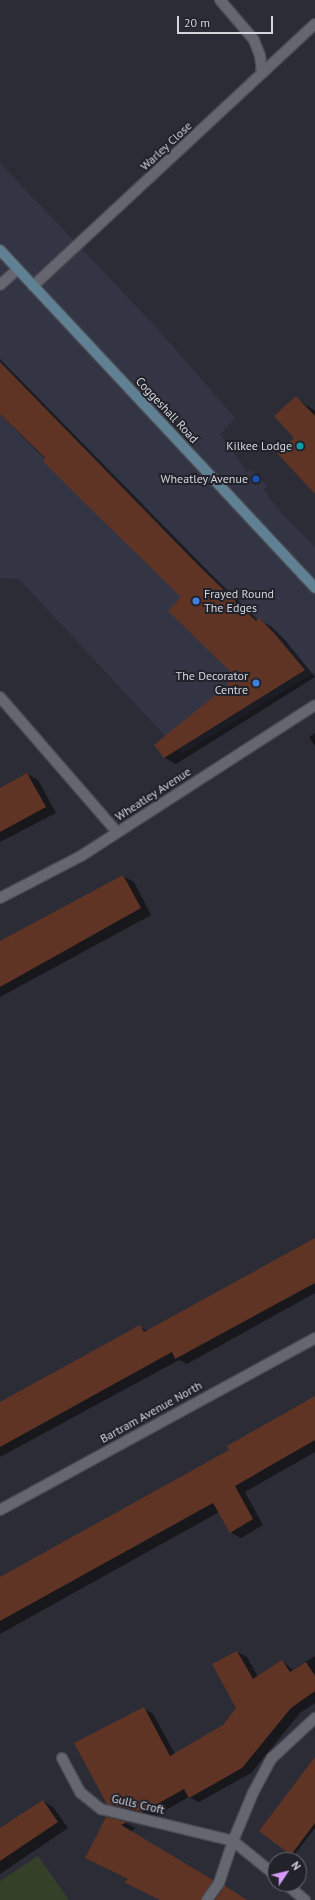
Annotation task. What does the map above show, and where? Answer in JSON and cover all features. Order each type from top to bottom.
[{"type":"main road","name":"Coggeshall Road","points":[[0,250],[315,588]]},
{"type":"street","points":[[220,0],[254,40],[260,56],[262,73]]},
{"type":"street","name":"Warley Close","points":[[33,286],[315,24]]},
{"type":"street","points":[[0,285],[18,269]]},
{"type":"street","points":[[0,697],[117,832]]},
{"type":"street","name":"Wheatley Avenue","points":[[0,898],[81,856],[315,705]]},
{"type":"street","name":"Bartram Avenue North","points":[[0,1510],[315,1338]]},
{"type":"street","points":[[207,1900],[219,1883],[233,1841],[253,1793],[272,1758],[315,1718]]},
{"type":"street","name":"Gulls Croft","points":[[62,1758],[81,1793],[101,1809],[233,1841],[267,1869]]},
{"type":"street","points":[[296,1892],[305,1900]]},
{"type":"shaded area","points":[[0,163],[155,326],[235,418],[220,434],[247,472],[252,470],[267,486],[264,490],[282,514],[315,547],[315,672],[182,754],[19,579],[0,578]]},
{"type":"green space","points":[[38,1856],[69,1900],[0,1900],[0,1881]]},
{"type":"building","points":[[0,362],[198,565],[256,621],[259,618],[274,633],[305,670],[164,758],[154,745],[228,685],[226,680],[233,674],[168,611],[181,597],[43,461],[45,458],[0,414]]},
{"type":"building","name":"Kilkee Lodge","points":[[296,396],[315,416],[315,494],[277,453],[294,438],[274,416]]},
{"type":"building","points":[[27,773],[46,807],[0,832],[0,788]]},
{"type":"building","points":[[123,875],[141,908],[0,987],[0,941]]},
{"type":"building","points":[[315,1238],[315,1283],[175,1359],[172,1352],[0,1447],[0,1402],[140,1325],[144,1332]]},
{"type":"building","points":[[315,1396],[315,1440],[235,1486],[253,1519],[230,1533],[213,1503],[0,1621],[0,1577],[229,1450],[227,1446]]},
{"type":"building","points":[[237,1651],[253,1679],[282,1660],[290,1672],[306,1662],[315,1676],[315,1691],[291,1708],[242,1768],[189,1798],[184,1789],[143,1812],[107,1804],[74,1743],[144,1707],[170,1756],[223,1725],[236,1708],[212,1664]]},
{"type":"building","points":[[315,1757],[315,1823],[293,1852],[287,1852],[259,1831]]},
{"type":"building","points":[[43,1800],[58,1822],[0,1861],[0,1828]]},
{"type":"building","points":[[106,1817],[127,1822],[121,1825],[213,1880],[201,1900],[160,1900],[124,1882],[128,1879],[85,1858]]},
{"type":"building","points":[[225,1886],[247,1900],[215,1900]]},
{"type":"place","name":"Kilkee Lodge","points":[[300,446]]},
{"type":"place","name":"Wheatley Avenue","points":[[256,479]]},
{"type":"place","name":"Frayed Round The Edges","points":[[196,601]]},
{"type":"place","name":"The Decorator Centre","points":[[256,683]]}]
